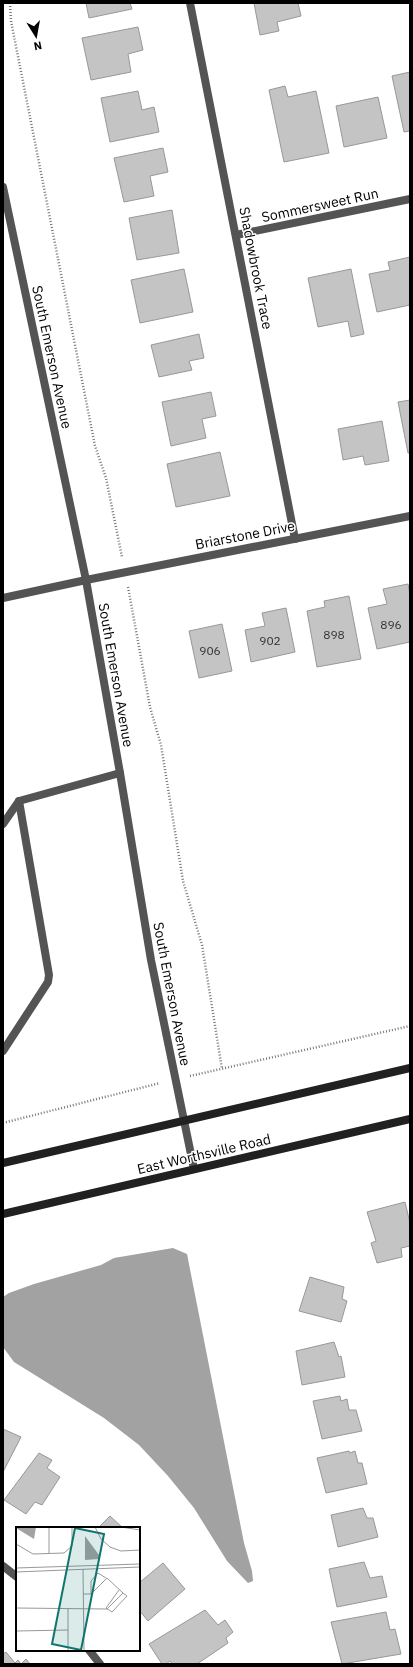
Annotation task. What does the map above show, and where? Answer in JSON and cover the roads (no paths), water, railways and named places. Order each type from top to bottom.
[{"type":"main road","points":[[3,1163],[410,1068]]},
{"type":"main road","name":"East Worthsville Road","points":[[3,1214],[410,1118]]},
{"type":"street","name":"Shadowbrook Trace","points":[[190,3],[295,538]]},
{"type":"street","name":"South Emerson Avenue","points":[[3,187],[86,580],[151,960],[194,1170]]},
{"type":"street","name":"Sommersweet Run","points":[[236,235],[410,199]]},
{"type":"street","name":"Briarstone Drive","points":[[3,598],[125,572],[410,516]]},
{"type":"street","points":[[3,824],[19,801],[120,773]]},
{"type":"street","points":[[3,1051],[48,982],[49,975],[19,801]]},
{"type":"street","points":[[3,1566],[16,1576]]},
{"type":"street","points":[[90,1651],[100,1664]]}]
